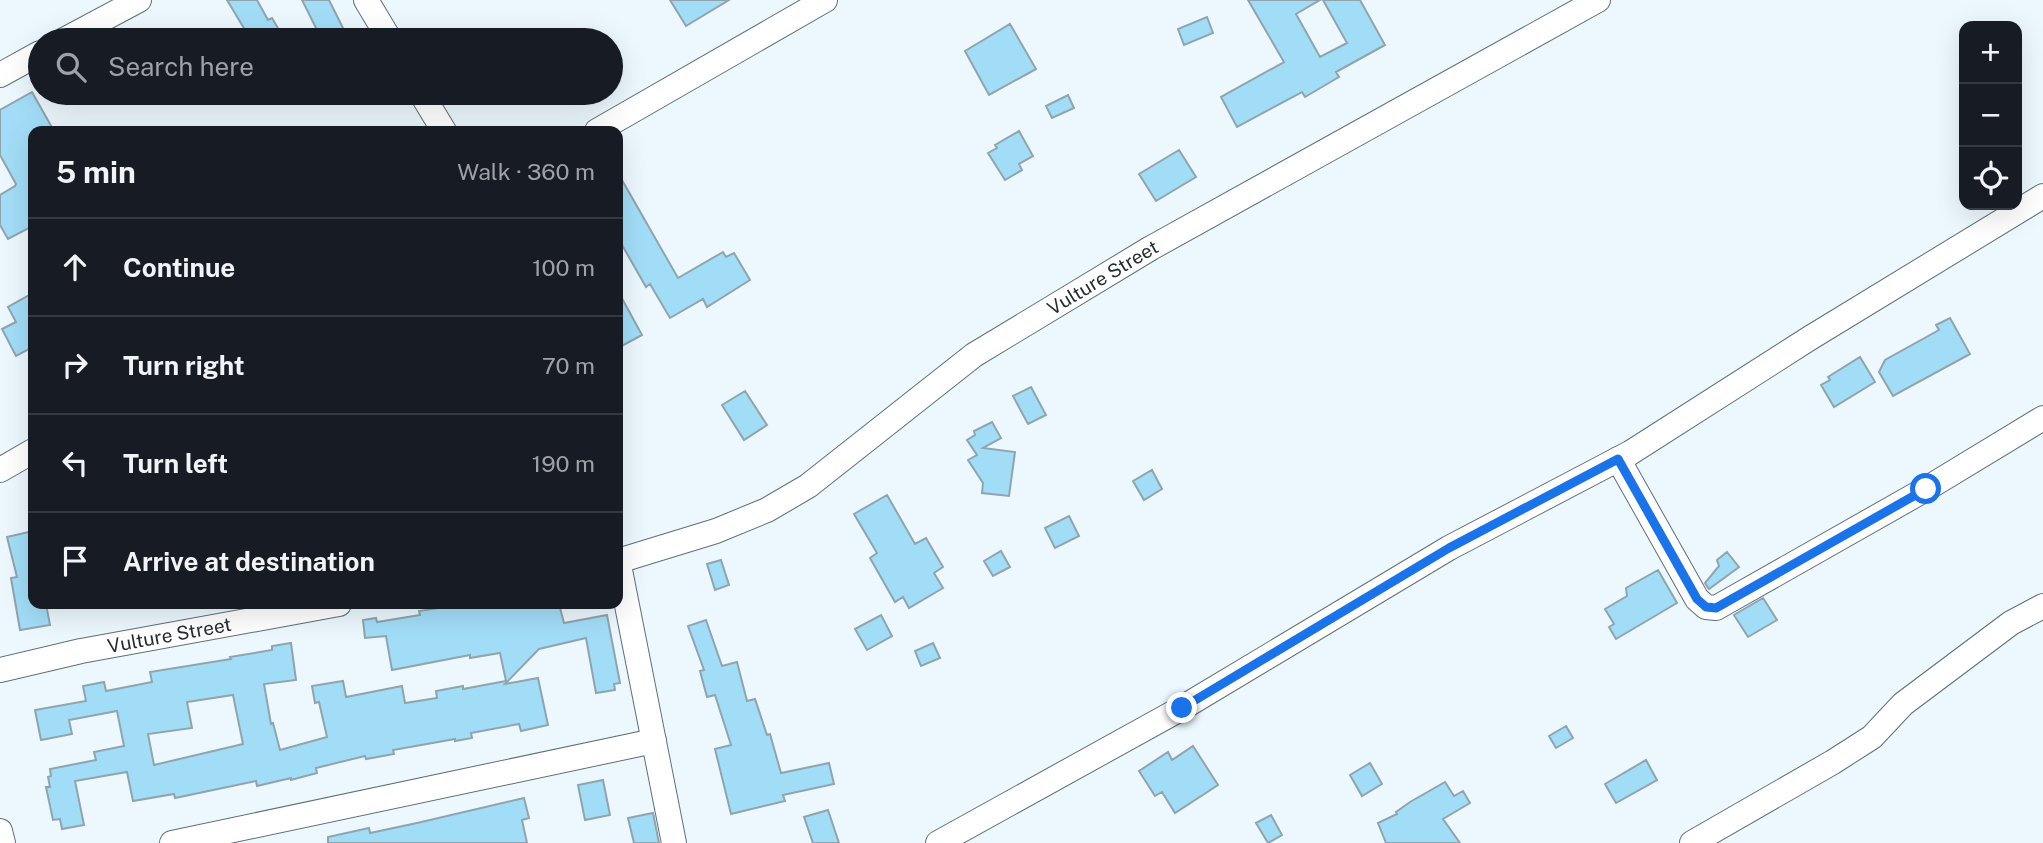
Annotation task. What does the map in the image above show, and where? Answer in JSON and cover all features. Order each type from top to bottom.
[{"type":"street","points":[[86,28],[139,0]]},
{"type":"street","points":[[366,0],[383,28]]},
{"type":"street","points":[[606,126],[825,0]]},
{"type":"street","name":"Vulture Street","points":[[623,559],[716,531],[767,510],[808,486],[974,355],[1151,248],[1598,0]]},
{"type":"street","points":[[0,75],[28,60]]},
{"type":"street","points":[[428,105],[441,126]]},
{"type":"street","points":[[938,843],[1182,708],[1449,548],[1618,459],[2043,196]]},
{"type":"street","points":[[1618,459],[1697,599],[1706,607],[1716,608],[1926,489],[2043,418]]},
{"type":"street","points":[[0,470],[28,454]]},
{"type":"street","points":[[623,585],[674,843]]},
{"type":"street","points":[[1692,843],[1872,737],[1903,704],[2011,623],[2043,606]]},
{"type":"street","name":"Vulture Street","points":[[0,670],[81,650],[311,609]]},
{"type":"street","points":[[172,843],[654,741]]},
{"type":"street","points":[[0,831],[2,843]]},
{"type":"building","points":[[227,0],[257,0],[268,20],[272,18],[278,28],[244,28]]},
{"type":"building","points":[[302,0],[329,0],[343,28],[316,28]]},
{"type":"building","points":[[670,0],[729,0],[686,26]]},
{"type":"building","points":[[1248,0],[1320,0],[1296,14],[1320,57],[1347,43],[1323,0],[1360,0],[1385,45],[1336,72],[1339,77],[1305,97],[1302,92],[1237,127],[1221,97],[1284,62]]},
{"type":"building","points":[[1207,17],[1213,33],[1184,45],[1178,29]]},
{"type":"building","points":[[1010,24],[1036,69],[989,95],[965,51]]},
{"type":"building","points":[[28,94],[28,105],[39,105],[51,126],[28,126],[28,229],[8,239],[0,225],[0,195],[16,184],[0,155],[0,110]]},
{"type":"building","points":[[1068,95],[1074,108],[1052,118],[1046,106]]},
{"type":"building","points":[[1019,131],[1033,156],[1019,164],[1022,170],[1005,180],[988,153],[997,148],[995,145]]},
{"type":"building","points":[[1179,150],[1196,177],[1156,201],[1139,174]]},
{"type":"building","points":[[623,182],[678,278],[723,252],[726,257],[734,253],[750,280],[707,307],[703,299],[670,318],[650,284],[646,287],[623,247]]},
{"type":"building","points":[[28,296],[28,350],[16,356],[2,329],[16,322],[8,307]]},
{"type":"building","points":[[623,300],[642,335],[623,345]]},
{"type":"building","points":[[1950,318],[1970,354],[1893,396],[1879,372],[1885,360],[1939,330],[1936,325]]},
{"type":"building","points":[[1860,357],[1875,382],[1834,407],[1821,385],[1830,380],[1828,377]]},
{"type":"building","points":[[1031,387],[1046,415],[1028,424],[1013,396]]},
{"type":"building","points":[[745,391],[767,425],[744,440],[722,405]]},
{"type":"building","points":[[992,422],[1001,438],[983,448],[1015,452],[1009,496],[982,493],[983,483],[968,460],[977,455],[967,440],[975,435],[974,431]]},
{"type":"building","points":[[1152,470],[1162,489],[1144,500],[1133,481]]},
{"type":"building","points":[[887,495],[915,544],[926,538],[943,567],[934,573],[943,588],[909,608],[903,597],[895,602],[870,558],[877,553],[854,514]]},
{"type":"building","points":[[1069,516],[1079,536],[1055,548],[1045,528]]},
{"type":"building","points":[[28,532],[28,609],[47,609],[50,625],[20,630],[11,578],[17,577],[7,537]]},
{"type":"building","points":[[1001,551],[1010,567],[993,576],[984,561]]},
{"type":"building","points":[[1727,552],[1739,567],[1709,589],[1705,583],[1719,566],[1717,560]]},
{"type":"building","points":[[721,560],[729,585],[715,590],[707,564]]},
{"type":"building","points":[[1658,570],[1677,603],[1616,639],[1609,627],[1614,624],[1605,609],[1627,596],[1626,588]]},
{"type":"building","points":[[1763,598],[1777,620],[1748,637],[1734,615]]},
{"type":"building","points":[[432,609],[560,609],[564,623],[607,615],[620,683],[614,684],[615,690],[596,693],[586,638],[539,649],[505,684],[538,678],[548,725],[521,731],[519,724],[471,733],[472,738],[393,750],[394,754],[366,759],[365,756],[316,768],[317,773],[291,780],[257,786],[256,781],[175,798],[174,794],[133,801],[127,772],[75,781],[84,825],[62,829],[60,819],[53,820],[46,787],[50,787],[50,769],[96,760],[94,752],[124,746],[117,711],[69,720],[72,734],[41,740],[35,710],[86,701],[83,686],[104,682],[106,691],[152,682],[150,672],[231,659],[230,657],[272,650],[272,646],[291,643],[296,680],[264,684],[271,724],[273,723],[280,750],[327,737],[319,702],[315,703],[312,686],[343,681],[346,697],[402,686],[405,703],[437,698],[436,691],[506,681],[500,653],[470,658],[470,655],[392,670],[386,636],[365,638],[363,620],[376,618],[377,622],[420,615],[419,611]],"holes":[[[233,695],[243,744],[154,765],[148,734],[192,728],[187,702]]]},
{"type":"building","points":[[881,615],[892,636],[867,650],[855,629]]},
{"type":"building","points":[[706,620],[722,666],[737,662],[747,701],[755,699],[767,735],[770,734],[781,773],[829,763],[834,784],[783,795],[785,801],[731,814],[715,749],[731,745],[715,695],[707,697],[700,671],[704,670],[688,626]]},
{"type":"building","points":[[933,643],[940,658],[921,666],[915,651]]},
{"type":"building","points":[[1566,726],[1573,738],[1556,748],[1549,736]]},
{"type":"building","points":[[1193,746],[1218,785],[1175,813],[1162,792],[1155,796],[1139,771],[1168,752],[1172,760]]},
{"type":"building","points":[[1646,760],[1657,780],[1616,803],[1605,784]]},
{"type":"building","points":[[1370,763],[1382,784],[1362,796],[1350,775]]},
{"type":"building","points":[[603,780],[610,815],[585,820],[578,785]]},
{"type":"building","points":[[1445,782],[1454,796],[1463,791],[1470,803],[1443,819],[1460,843],[1386,843],[1378,823],[1397,814],[1396,812],[1410,802]]},
{"type":"building","points":[[524,798],[529,818],[522,820],[527,843],[328,843],[328,837],[369,828],[370,833]]},
{"type":"building","points":[[828,810],[839,843],[813,843],[804,817]]},
{"type":"building","points":[[653,813],[659,843],[634,843],[628,818]]},
{"type":"building","points":[[1271,815],[1282,835],[1268,843],[1256,823]]},
{"type":"route","points":[[1182,708],[1449,548],[1618,459],[1697,599],[1706,607],[1716,608],[1926,489]]}]
